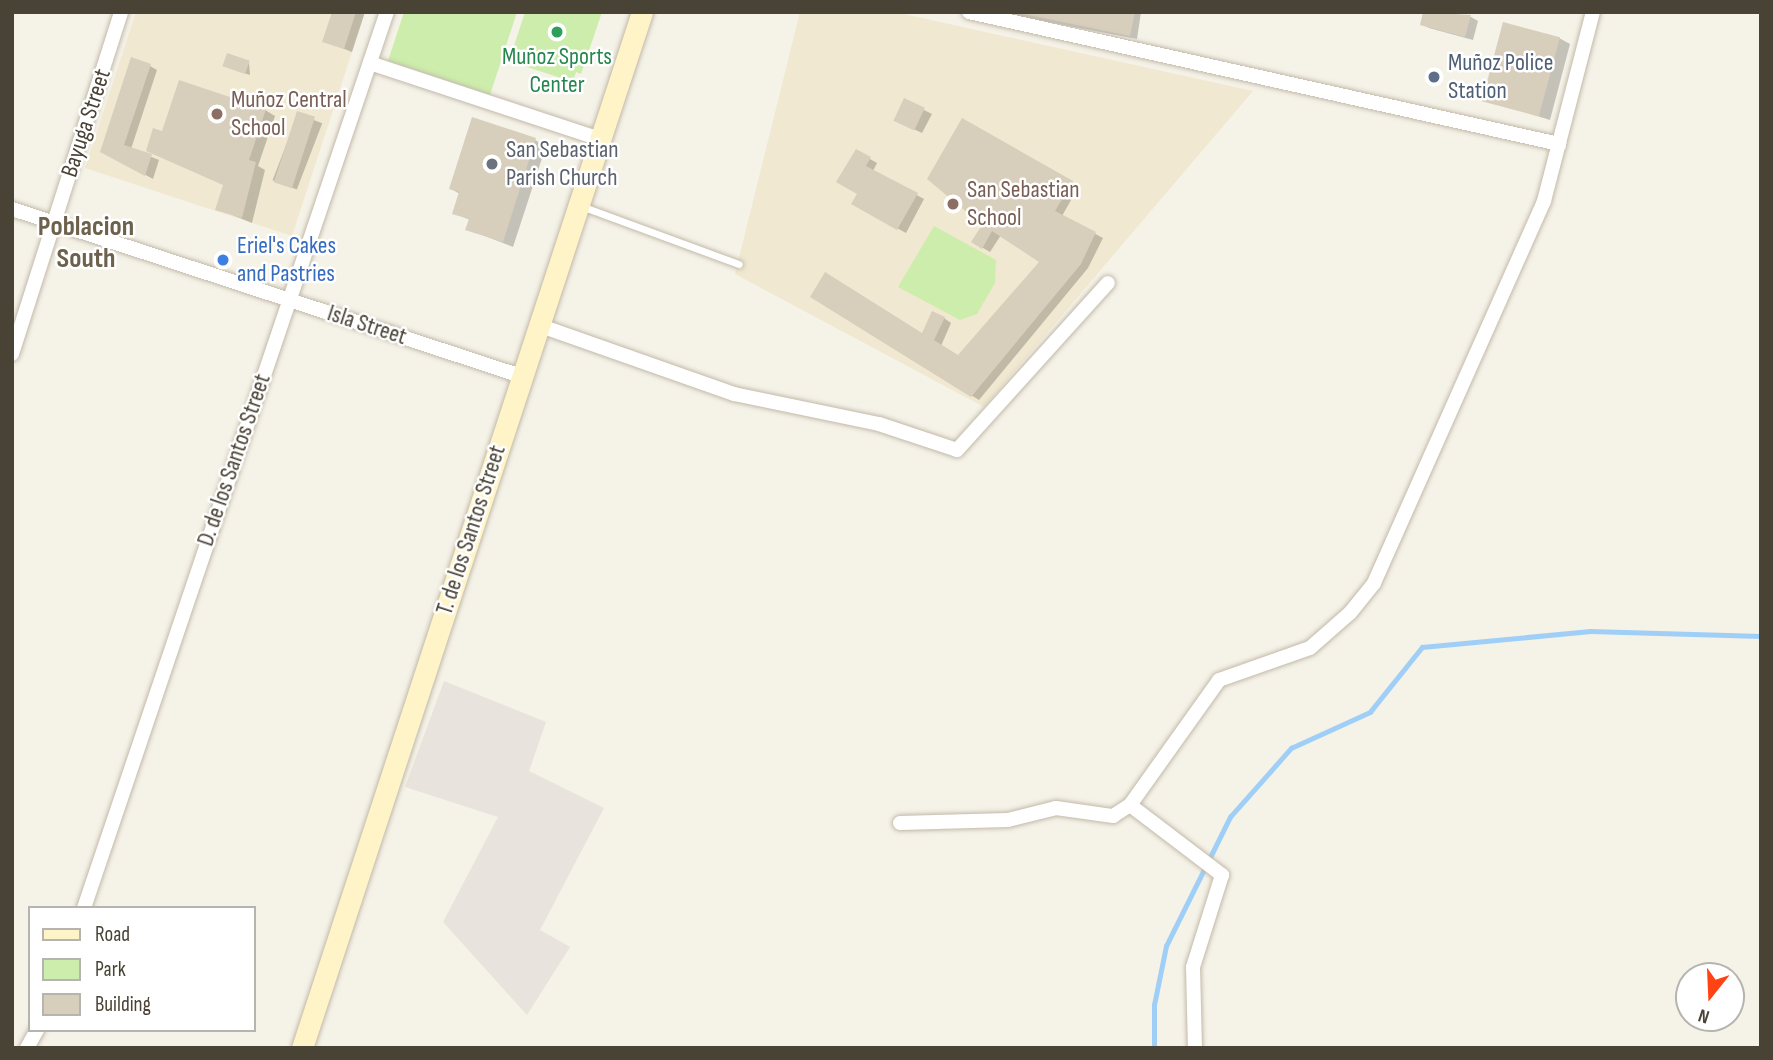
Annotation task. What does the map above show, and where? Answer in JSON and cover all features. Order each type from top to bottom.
[{"type":"main road","name":"T. de los Santos Street","points":[[302,1048],[642,12]]},
{"type":"street","name":"Bayuga Street","points":[[12,354],[121,12]]},
{"type":"street","name":"D. de los Santos Street","points":[[84,906],[387,12]]},
{"type":"street","points":[[969,12],[1559,144]]},
{"type":"street","points":[[900,822],[1008,820],[1056,808],[1113,816],[1130,805],[1219,680],[1310,648],[1374,583],[1544,201],[1593,12]]},
{"type":"street","points":[[370,63],[600,139]]},
{"type":"street","name":"Isla Street","points":[[12,209],[522,376]]},
{"type":"street","points":[[538,325],[734,394],[879,424],[957,450],[1108,283]]},
{"type":"street","points":[[1130,805],[1222,875],[1193,967],[1195,1048]]},
{"type":"street","points":[[27,1048],[36,1032]]},
{"type":"lane","points":[[577,205],[739,264]]},
{"type":"shaded area","name":"Muñoz Central School","points":[[136,12],[365,12],[292,236],[85,168]]},
{"type":"shaded area","name":"San Sebastian School","points":[[800,12],[895,12],[1253,91],[984,407],[735,274]]},
{"type":"shaded area","points":[[444,681],[546,722],[529,771],[604,808],[540,930],[570,947],[527,1015],[443,922],[498,817],[405,787]]},
{"type":"green space","points":[[404,12],[517,12],[490,95],[388,61]]},
{"type":"green space","name":"Muñoz Sports Center","points":[[525,12],[602,12],[581,74],[576,72],[573,82],[518,64],[520,55],[512,52]]},
{"type":"green space","points":[[934,226],[996,260],[995,283],[977,314],[960,320],[898,287]]},
{"type":"building","points":[[332,12],[356,12],[344,49],[322,42]]},
{"type":"building","points":[[1014,12],[1135,12],[1130,36]]},
{"type":"building","points":[[1423,12],[1471,15],[1465,37],[1420,25]]},
{"type":"building","points":[[1503,22],[1560,37],[1539,116],[1482,101]]},
{"type":"building","points":[[227,53],[250,61],[245,74],[222,66]]},
{"type":"building","points":[[131,57],[151,64],[124,145],[152,154],[145,176],[100,152]]},
{"type":"building","points":[[179,80],[266,109],[249,160],[256,162],[242,218],[215,210],[223,185],[146,151],[153,128],[162,131]]},
{"type":"building","points":[[904,98],[925,108],[914,130],[893,121]]},
{"type":"building","points":[[297,111],[315,117],[292,188],[274,182]]},
{"type":"building","name":"San Sebastian Parish Church","points":[[472,117],[536,138],[503,242],[465,230],[469,219],[452,214],[459,192],[449,189]]},
{"type":"building","points":[[962,118],[1073,181],[1055,211],[1096,232],[1081,264],[971,397],[810,297],[825,272],[922,333],[932,311],[945,317],[934,340],[958,355],[1039,262],[992,231],[982,249],[971,242],[982,225],[927,179]]},
{"type":"building","points":[[856,149],[871,157],[866,166],[918,193],[897,230],[851,204],[857,194],[836,182]]},
{"type":"waterway","points":[[1154,1048],[1154,1005],[1166,946],[1230,817],[1291,748],[1370,712],[1422,647],[1590,631],[1761,636]]},
{"type":"place","name":"Muñoz Sports Center","points":[[557,32]]},
{"type":"place","name":"Muñoz Police Station","points":[[1434,77]]},
{"type":"place","name":"Muñoz Central School","points":[[217,114]]},
{"type":"place","name":"San Sebastian Parish Church","points":[[492,164]]},
{"type":"place","name":"San Sebastian School","points":[[953,204]]},
{"type":"place","name":"Eriel's Cakes and Pastries","points":[[223,260]]},
{"type":"district","name":"Poblacion South","points":[[86,243]]}]
